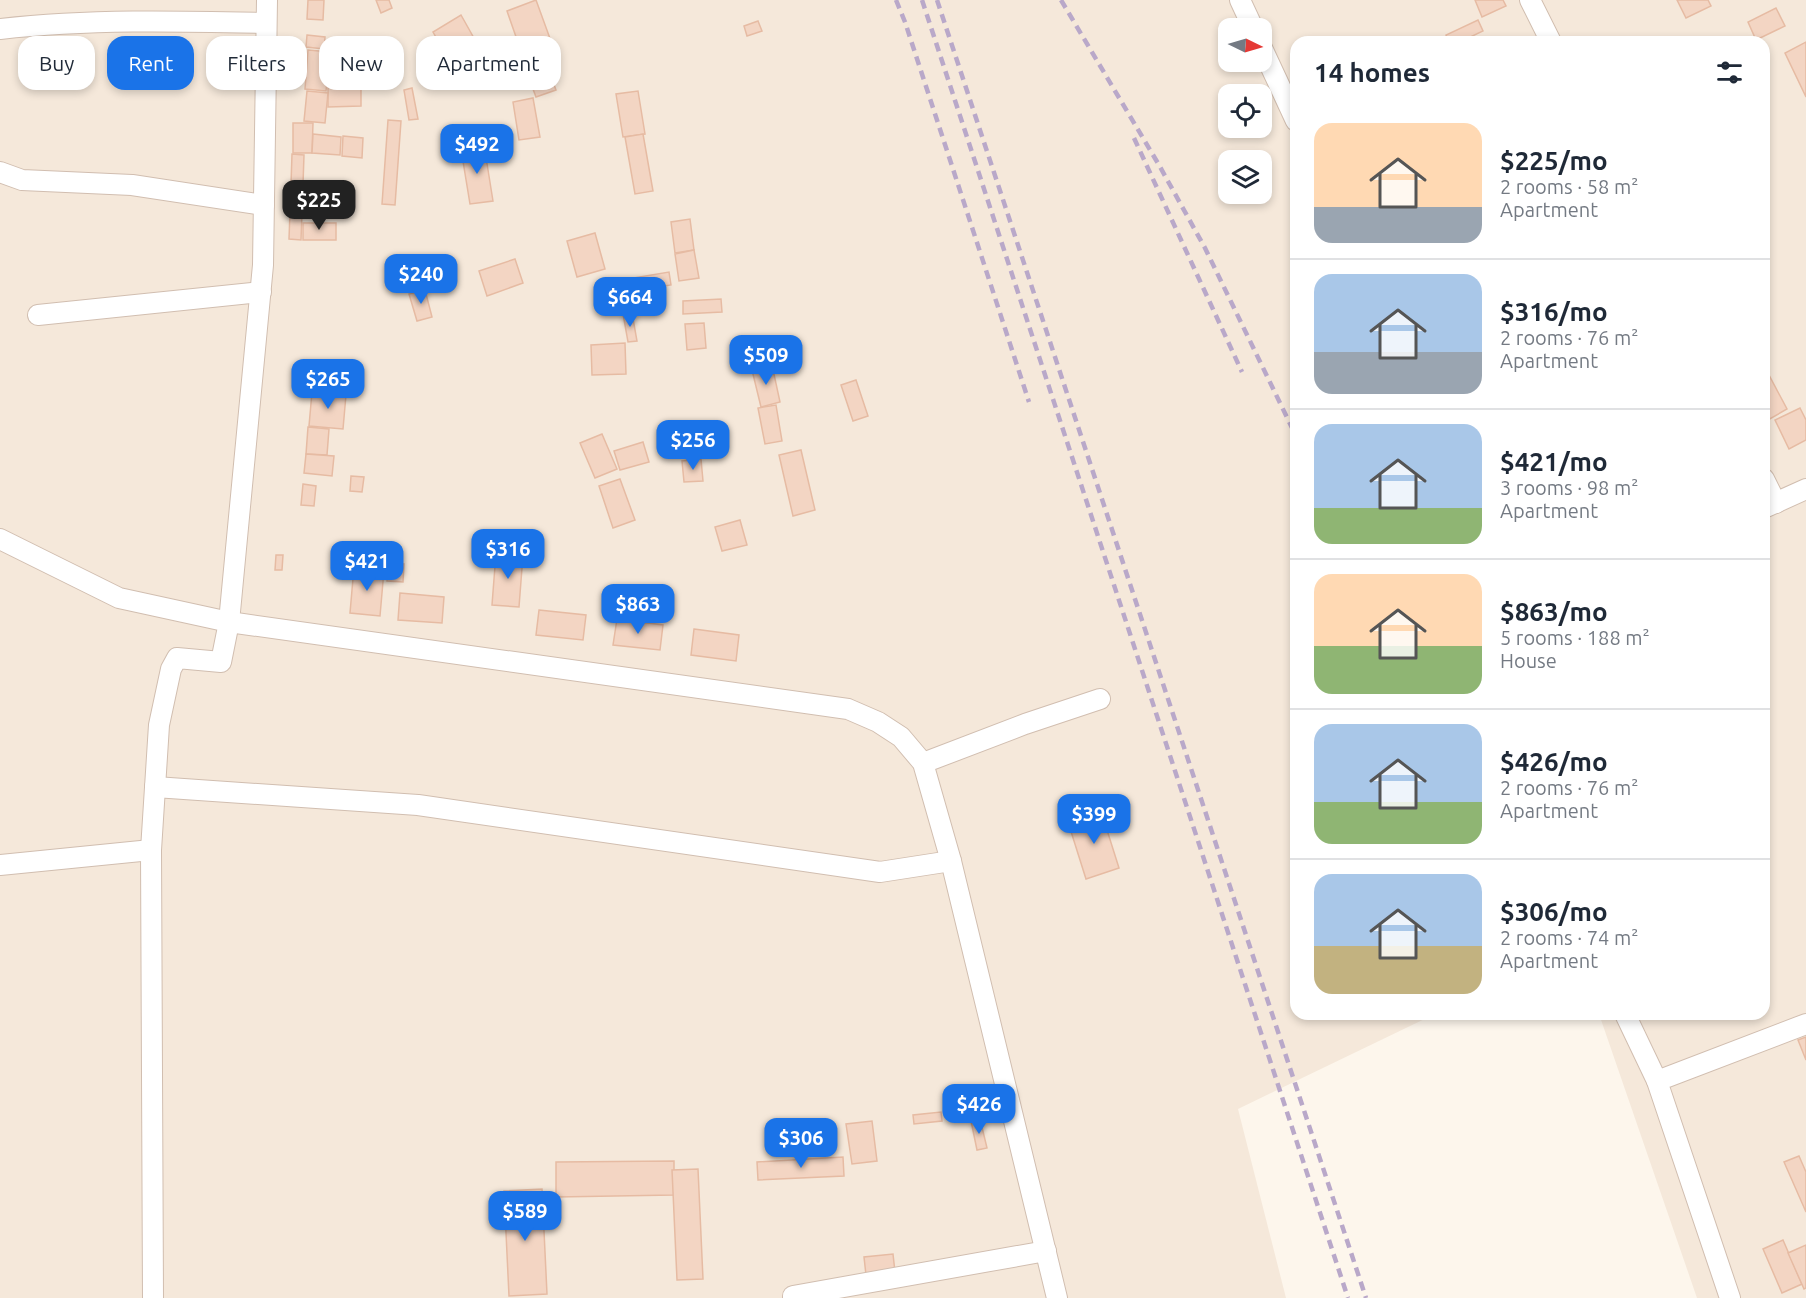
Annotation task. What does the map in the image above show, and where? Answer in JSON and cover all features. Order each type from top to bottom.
[{"type":"street","points":[[153,1298],[151,850],[159,725],[171,669],[177,658],[221,662],[229,622],[263,265],[267,0]]},
{"type":"street","points":[[1240,0],[1248,18]]},
{"type":"street","points":[[1530,0],[1548,36]]},
{"type":"street","points":[[0,29],[72,22],[266,23]]},
{"type":"street","points":[[1272,69],[1290,108]]},
{"type":"street","points":[[0,172],[22,180],[132,185],[264,205]]},
{"type":"street","points":[[38,315],[261,292]]},
{"type":"street","points":[[1770,506],[1806,489]]},
{"type":"street","points":[[0,539],[119,598],[229,622],[848,709],[878,722],[901,736],[922,763],[951,861],[1057,1298]]},
{"type":"street","points":[[922,763],[1025,724],[1100,699]]},
{"type":"street","points":[[155,787],[418,805],[880,872],[951,861]]},
{"type":"street","points":[[0,865],[151,850]]},
{"type":"street","points":[[1628,1020],[1657,1081],[1730,1298]]},
{"type":"street","points":[[1657,1081],[1806,1024]]},
{"type":"street","points":[[793,1298],[793,1296],[1046,1251]]},
{"type":"shaded area","points":[[0,0],[1806,0],[1806,1298],[1697,1298],[1601,1020],[1770,1020],[1770,36],[1290,36],[1290,1020],[1423,1020],[1238,1109],[1286,1298],[0,1298]]},
{"type":"building","points":[[308,0],[324,0],[323,20],[307,19]]},
{"type":"building","points":[[376,0],[389,0],[392,8],[381,13]]},
{"type":"building","points":[[536,0],[549,36],[516,36],[507,11]]},
{"type":"building","points":[[1475,0],[1503,0],[1506,6],[1482,17]]},
{"type":"building","points":[[1677,0],[1708,0],[1711,6],[1686,18]]},
{"type":"building","points":[[1776,8],[1785,26],[1764,36],[1754,36],[1748,22]]},
{"type":"building","points":[[461,15],[473,36],[435,36],[433,32]]},
{"type":"building","points":[[1478,20],[1483,31],[1473,36],[1446,35]]},
{"type":"building","points":[[758,21],[762,31],[747,36],[744,26]]},
{"type":"building","points":[[307,36],[319,36],[319,48],[307,47]]},
{"type":"building","points":[[1806,42],[1806,97],[1785,53]]},
{"type":"building","points":[[308,50],[319,51],[319,90],[326,91],[307,89]]},
{"type":"building","points":[[412,88],[418,119],[409,120],[404,90]]},
{"type":"building","points":[[328,90],[361,90],[361,106],[328,107]]},
{"type":"building","points":[[533,90],[556,90],[536,97]]},
{"type":"building","points":[[307,91],[328,93],[325,123],[304,121]]},
{"type":"building","points":[[638,91],[645,134],[623,137],[616,94]]},
{"type":"building","points":[[533,98],[540,137],[519,140],[513,102]]},
{"type":"building","points":[[388,120],[401,121],[395,205],[382,204]]},
{"type":"building","points":[[293,123],[313,123],[312,153],[293,153]]},
{"type":"building","points":[[313,134],[341,137],[340,155],[312,153]]},
{"type":"building","points":[[643,134],[653,191],[635,194],[625,137]]},
{"type":"building","points":[[343,136],[363,138],[362,158],[342,156]]},
{"type":"building","points":[[484,145],[493,201],[470,204],[461,149]]},
{"type":"building","points":[[292,154],[304,155],[303,184],[291,184]]},
{"type":"building","points":[[291,186],[303,187],[301,240],[289,239]]},
{"type":"building","points":[[690,219],[694,250],[675,253],[671,222]]},
{"type":"building","points":[[303,223],[336,223],[336,240],[303,240]]},
{"type":"building","points":[[595,233],[605,269],[577,277],[567,241]]},
{"type":"building","points":[[694,250],[699,278],[679,281],[675,254]]},
{"type":"building","points":[[515,259],[523,283],[487,296],[479,271]]},
{"type":"building","points":[[669,272],[671,285],[635,291],[633,278]]},
{"type":"building","points":[[425,290],[432,317],[417,321],[409,294]]},
{"type":"building","points":[[721,299],[722,312],[683,314],[683,301]]},
{"type":"building","points":[[632,313],[637,341],[628,342],[623,314]]},
{"type":"building","points":[[704,323],[706,348],[687,350],[685,324]]},
{"type":"building","points":[[625,343],[626,374],[592,375],[591,345]]},
{"type":"building","points":[[772,365],[780,402],[761,407],[752,370]]},
{"type":"building","points":[[1770,377],[1787,409],[1770,419]]},
{"type":"building","points":[[856,380],[868,416],[853,421],[841,385]]},
{"type":"building","points":[[312,392],[346,395],[343,429],[309,426]]},
{"type":"building","points":[[776,405],[782,441],[765,444],[758,408]]},
{"type":"building","points":[[1800,408],[1806,420],[1806,440],[1789,449],[1775,420]]},
{"type":"building","points":[[688,425],[692,450],[680,452],[676,427]]},
{"type":"building","points":[[308,427],[329,429],[327,455],[306,454]]},
{"type":"building","points":[[602,434],[617,469],[595,478],[580,443]]},
{"type":"building","points":[[643,442],[649,462],[620,470],[614,451]]},
{"type":"building","points":[[801,450],[815,510],[793,516],[779,455]]},
{"type":"building","points":[[306,454],[334,456],[332,476],[304,473]]},
{"type":"building","points":[[701,459],[703,481],[684,482],[682,461]]},
{"type":"building","points":[[351,476],[364,477],[362,492],[350,491]]},
{"type":"building","points":[[620,479],[635,520],[613,528],[599,486]]},
{"type":"building","points":[[303,484],[316,486],[314,506],[301,505]]},
{"type":"building","points":[[740,520],[747,545],[722,551],[715,527]]},
{"type":"building","points":[[496,553],[523,555],[519,607],[492,605]]},
{"type":"building","points":[[276,555],[283,555],[282,570],[275,570]]},
{"type":"building","points":[[389,563],[404,564],[403,582],[387,581]]},
{"type":"building","points":[[354,567],[384,570],[380,616],[350,613]]},
{"type":"building","points":[[400,593],[444,597],[442,623],[398,620]]},
{"type":"building","points":[[539,610],[586,615],[583,640],[536,635]]},
{"type":"building","points":[[617,619],[663,625],[660,650],[613,645]]},
{"type":"building","points":[[694,629],[739,635],[736,661],[691,655]]},
{"type":"building","points":[[1101,811],[1119,868],[1086,879],[1068,822]]},
{"type":"building","points":[[1806,1037],[1806,1060],[1798,1040]]},
{"type":"building","points":[[941,1112],[942,1121],[914,1124],[913,1115]]},
{"type":"building","points":[[980,1119],[987,1148],[977,1150],[971,1121]]},
{"type":"building","points":[[872,1121],[877,1161],[852,1164],[846,1124]]},
{"type":"building","points":[[1799,1156],[1806,1172],[1806,1212],[1784,1162]]},
{"type":"building","points":[[843,1157],[844,1176],[758,1180],[757,1162]]},
{"type":"building","points":[[674,1161],[674,1195],[556,1197],[556,1162]]},
{"type":"building","points":[[698,1169],[703,1279],[677,1280],[672,1170]]},
{"type":"building","points":[[542,1189],[547,1294],[509,1296],[504,1191]]},
{"type":"building","points":[[1783,1240],[1802,1284],[1782,1293],[1763,1249]]},
{"type":"building","points":[[1806,1245],[1806,1288],[1804,1289],[1788,1253]]},
{"type":"building","points":[[893,1254],[895,1272],[866,1275],[864,1257]]},
{"type":"railway","points":[[896,0],[1029,402]]},
{"type":"railway","points":[[922,0],[1348,1298]]},
{"type":"railway","points":[[937,0],[1366,1298]]},
{"type":"railway","points":[[1061,0],[1159,165],[1205,248],[1290,424]]},
{"type":"railway","points":[[1134,138],[1242,372]]}]
